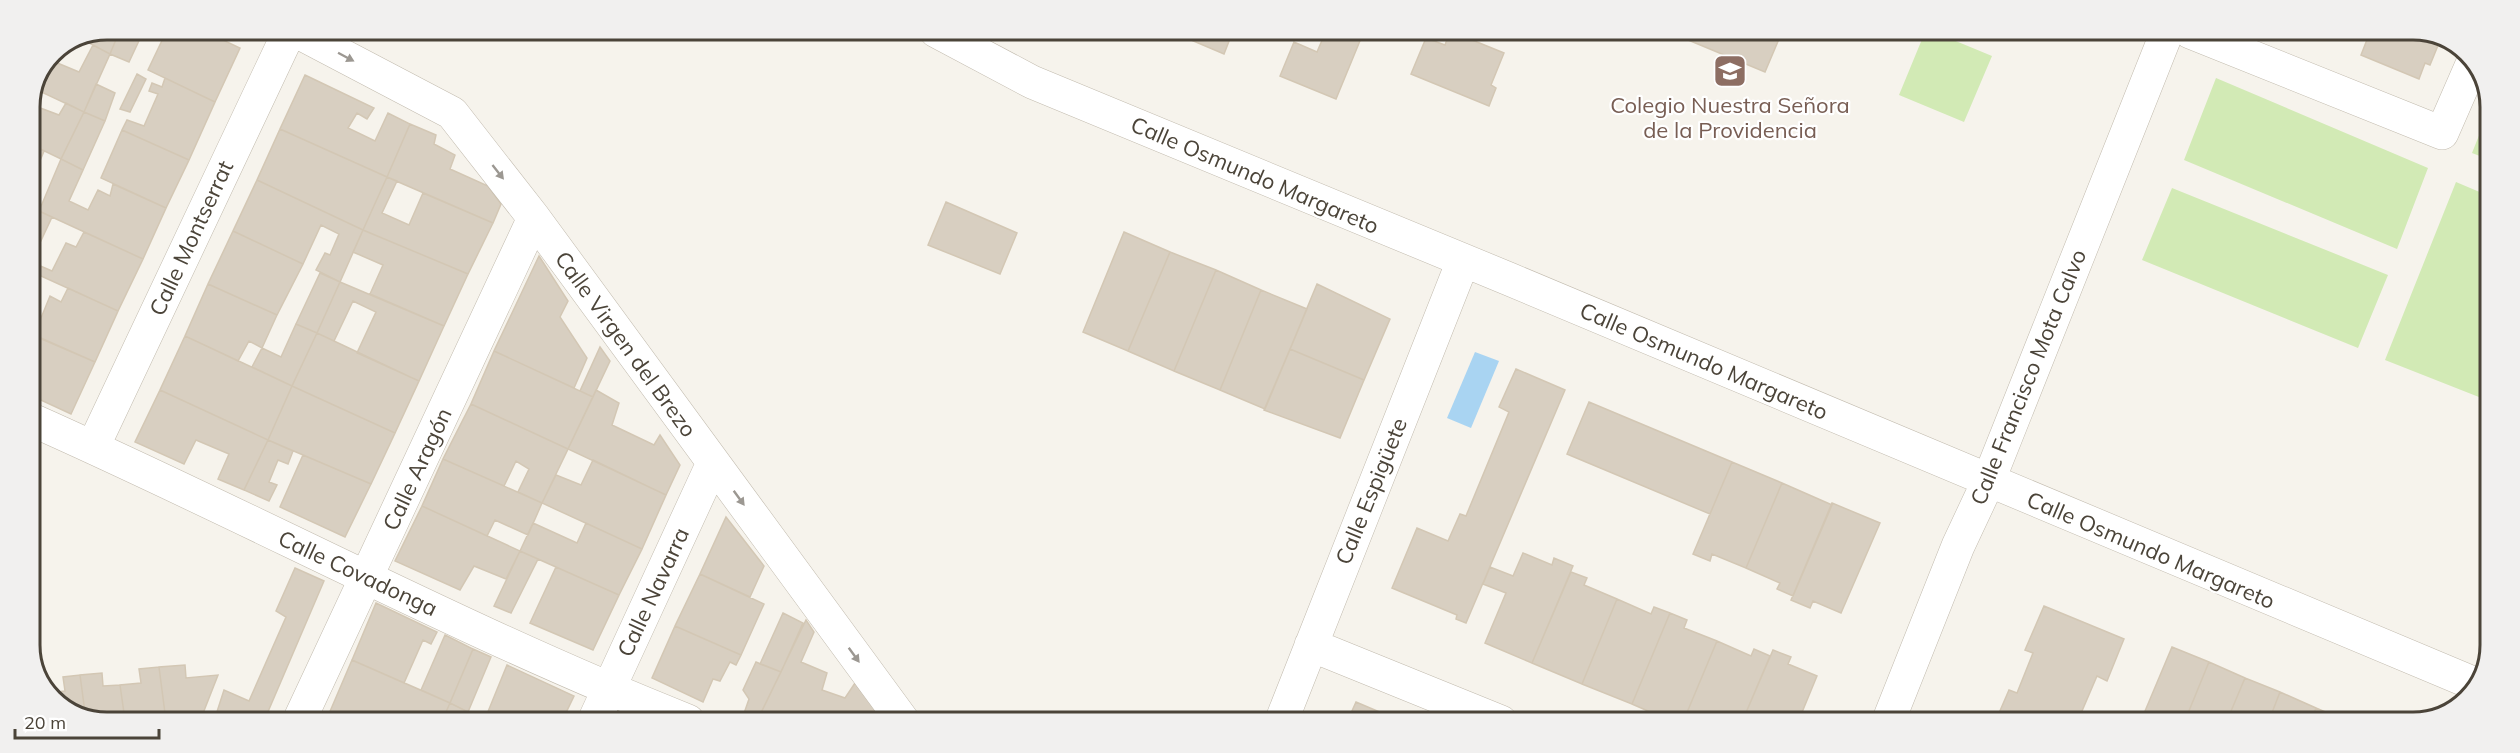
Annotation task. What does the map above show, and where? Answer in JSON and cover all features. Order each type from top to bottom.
[{"type":"street","name":"Calle Montserrat","points":[[93,447],[287,41]]},
{"type":"street","name":"Calle Virgen del Brezo","points":[[313,41],[452,113],[534,218],[896,712]]},
{"type":"street","name":"Calle Osmundo Margareto","points":[[955,41],[1032,82],[2469,681]]},
{"type":"street","points":[[990,41],[994,49],[1032,82]]},
{"type":"street","name":"Calle Francisco Mota Calvo","points":[[1892,712],[1958,546],[1988,482],[2163,41]]},
{"type":"street","points":[[2212,41],[2442,133],[2469,72]]},
{"type":"street","name":"Calle Aragón","points":[[303,712],[534,218]]},
{"type":"street","name":"Calle Espigüete","points":[[1285,712],[1464,261]]},
{"type":"street","name":"Calle Covadonga","points":[[41,423],[366,578],[607,689],[665,712]]},
{"type":"street","name":"Calle Navarra","points":[[598,712],[713,463]]},
{"type":"street","points":[[1311,645],[1476,712]]},
{"type":"green space","points":[[1921,41],[1956,41],[1992,56],[1964,122],[1899,95]]},
{"type":"green space","points":[[2216,78],[2428,168],[2397,249],[2184,160]]},
{"type":"green space","points":[[2479,135],[2479,156],[2472,153]]},
{"type":"green space","points":[[2456,182],[2479,192],[2480,397],[2385,360]]},
{"type":"green space","points":[[2172,188],[2388,275],[2358,348],[2142,260]]},
{"type":"water","points":[[1475,352],[1499,361],[1471,428],[1447,418]]},
{"type":"building","points":[[115,41],[110,54],[90,44]]},
{"type":"building","points":[[115,41],[139,41],[129,62],[110,54]]},
{"type":"building","points":[[162,41],[225,41],[240,48],[215,102],[148,70]]},
{"type":"building","points":[[1193,41],[1229,41],[1224,54]]},
{"type":"building","points":[[1322,41],[1360,41],[1336,99],[1280,76],[1294,42],[1317,52]]},
{"type":"building","points":[[1425,41],[1434,41],[1445,45],[1446,41],[1475,41],[1504,53],[1491,85],[1496,88],[1489,106],[1411,74]]},
{"type":"building","points":[[1691,41],[1778,41],[1765,72]]},
{"type":"building","points":[[2366,41],[2421,41],[2438,46],[2430,65],[2425,63],[2419,79],[2361,55]]},
{"type":"building","points":[[93,45],[110,54],[84,112],[43,93],[52,70],[58,63],[79,72]]},
{"type":"building","points":[[137,74],[146,79],[130,112],[120,109]]},
{"type":"building","points":[[305,75],[374,108],[367,119],[357,113],[348,128],[375,141],[388,113],[410,124],[387,177],[280,129]]},
{"type":"building","points":[[165,78],[215,102],[189,160],[122,130],[127,120],[144,126],[158,94],[149,91],[152,83],[162,87]]},
{"type":"building","points":[[96,84],[115,93],[105,121],[84,112]]},
{"type":"building","points":[[66,103],[84,112],[61,159],[41,149],[41,108],[59,115]]},
{"type":"building","points":[[84,112],[105,121],[83,170],[61,159]]},
{"type":"building","points":[[410,124],[436,135],[434,144],[455,155],[450,169],[488,186],[501,204],[493,223],[387,177]]},
{"type":"building","points":[[280,129],[387,177],[363,230],[257,180]]},
{"type":"building","points":[[122,130],[189,160],[166,208],[101,178]]},
{"type":"building","points":[[61,159],[83,170],[69,201],[88,210],[98,190],[110,196],[113,184],[166,208],[143,259],[41,212],[41,206]]},
{"type":"building","points":[[387,177],[397,181],[382,213],[409,225],[423,193],[493,223],[468,274],[363,230]]},
{"type":"building","points":[[257,180],[363,230],[340,282],[316,270],[325,253],[330,255],[339,234],[321,225],[303,264],[233,231]]},
{"type":"building","points":[[946,202],[1017,233],[1000,274],[928,245]]},
{"type":"building","points":[[41,212],[52,217],[41,241]]},
{"type":"building","points":[[363,230],[468,274],[444,326],[370,294],[383,265],[353,252]]},
{"type":"building","points":[[233,231],[303,264],[277,315],[208,284]]},
{"type":"building","points":[[84,232],[143,259],[118,311],[41,276],[41,266],[52,271],[66,243],[76,247]]},
{"type":"building","points":[[1124,232],[1170,252],[1128,351],[1083,332]]},
{"type":"building","points":[[1170,252],[1216,270],[1174,371],[1128,351]]},
{"type":"building","points":[[539,256],[568,301],[560,317],[587,358],[574,388],[494,351]]},
{"type":"building","points":[[1216,270],[1261,290],[1220,390],[1174,371]]},
{"type":"building","points":[[320,273],[340,282],[317,333],[296,324]]},
{"type":"building","points":[[340,282],[444,326],[419,381],[357,353],[376,312],[353,301],[334,341],[317,333]]},
{"type":"building","points":[[208,284],[277,315],[262,348],[249,341],[238,361],[185,336]]},
{"type":"building","points":[[1317,284],[1390,319],[1364,380],[1290,349]]},
{"type":"building","points":[[68,288],[118,311],[95,362],[41,338],[41,318],[50,296],[61,302]]},
{"type":"building","points":[[1261,290],[1307,309],[1265,409],[1220,390]]},
{"type":"building","points":[[296,324],[317,333],[292,386],[252,367],[262,348],[281,357]]},
{"type":"building","points":[[317,333],[419,381],[395,433],[292,386]]},
{"type":"building","points":[[185,336],[292,386],[268,440],[160,390]]},
{"type":"building","points":[[41,339],[95,362],[71,414],[41,400]]},
{"type":"building","points":[[600,347],[610,361],[593,397],[580,391]]},
{"type":"building","points":[[1290,349],[1364,380],[1340,438],[1264,410]]},
{"type":"building","points":[[494,351],[593,397],[568,449],[471,404]]},
{"type":"building","points":[[1516,369],[1565,390],[1466,623],[1456,619],[1457,615],[1392,588],[1417,528],[1448,541],[1460,514],[1466,516],[1509,412],[1499,407]]},
{"type":"building","points":[[292,386],[395,433],[371,484],[268,440]]},
{"type":"building","points":[[160,390],[268,440],[244,490],[218,479],[229,454],[196,440],[184,464],[135,442]]},
{"type":"building","points":[[596,390],[619,403],[612,425],[654,445],[660,435],[680,465],[666,495],[568,449]]},
{"type":"building","points":[[1589,402],[1732,462],[1710,514],[1567,454]]},
{"type":"building","points":[[471,404],[568,449],[542,503],[518,492],[529,469],[516,461],[504,486],[443,459]]},
{"type":"building","points":[[268,440],[293,451],[288,464],[278,460],[269,482],[277,485],[269,501],[244,490]]},
{"type":"building","points":[[303,455],[371,484],[345,537],[280,507]]},
{"type":"building","points":[[443,459],[542,503],[528,535],[495,520],[487,536],[422,506]]},
{"type":"building","points":[[593,460],[666,495],[642,549],[542,503],[556,475],[581,485]]},
{"type":"building","points":[[1732,462],[1782,483],[1746,568],[1712,554],[1710,561],[1693,554]]},
{"type":"building","points":[[1782,483],[1832,505],[1793,596],[1777,589],[1780,583],[1746,568]]},
{"type":"building","points":[[1832,503],[1880,523],[1841,613],[1813,601],[1810,608],[1791,600]]},
{"type":"building","points":[[422,506],[520,551],[506,579],[474,566],[460,590],[395,561]]},
{"type":"building","points":[[726,517],[764,566],[750,597],[700,574]]},
{"type":"building","points":[[533,523],[577,543],[586,523],[642,549],[619,595],[520,551]]},
{"type":"building","points":[[520,551],[538,559],[511,613],[494,606]]},
{"type":"building","points":[[1523,553],[1552,565],[1554,558],[1573,566],[1532,663],[1485,643],[1506,593],[1483,584],[1490,567],[1513,576]]},
{"type":"building","points":[[556,567],[619,595],[593,650],[530,623]]},
{"type":"building","points":[[295,568],[324,581],[268,712],[217,712],[224,690],[249,701],[286,617],[276,611]]},
{"type":"building","points":[[1571,572],[1587,578],[1584,585],[1617,599],[1582,684],[1532,663]]},
{"type":"building","points":[[700,574],[764,604],[741,655],[675,626]]},
{"type":"building","points":[[1617,599],[1651,614],[1654,607],[1670,613],[1632,704],[1582,684]]},
{"type":"building","points":[[376,603],[437,632],[431,644],[423,640],[404,683],[352,660]]},
{"type":"building","points":[[2044,606],[2124,639],[2107,681],[2097,676],[2082,712],[1999,712],[2009,690],[2017,693],[2033,653],[2025,650]]},
{"type":"building","points":[[783,613],[803,623],[781,672],[760,664]]},
{"type":"building","points":[[1670,613],[1687,620],[1684,628],[1717,641],[1687,712],[1650,712],[1632,704]]},
{"type":"building","points":[[806,620],[814,632],[801,662],[827,673],[822,690],[845,698],[855,683],[878,712],[761,712]]},
{"type":"building","points":[[675,626],[741,655],[736,665],[730,662],[720,681],[713,679],[703,702],[652,678]]},
{"type":"building","points":[[445,635],[473,649],[450,703],[421,690]]},
{"type":"building","points":[[1717,641],[1751,656],[1754,649],[1770,656],[1746,712],[1687,712]]},
{"type":"building","points":[[2172,647],[2209,662],[2189,712],[2145,712]]},
{"type":"building","points":[[473,649],[491,657],[468,712],[450,703]]},
{"type":"building","points":[[1773,650],[1791,657],[1788,664],[1817,676],[1802,712],[1746,712]]},
{"type":"building","points":[[352,660],[450,703],[446,712],[330,712]]},
{"type":"building","points":[[756,662],[781,672],[761,712],[744,712],[749,699],[743,690]]},
{"type":"building","points":[[2209,662],[2245,678],[2231,712],[2189,712]]},
{"type":"building","points":[[185,665],[186,678],[218,675],[204,712],[165,712],[159,667]]},
{"type":"building","points":[[507,665],[574,696],[566,712],[488,712]]},
{"type":"building","points":[[159,667],[165,712],[124,712],[120,685],[141,683],[139,669]]},
{"type":"building","points":[[102,673],[103,686],[120,685],[124,712],[99,712],[84,708],[80,675]]},
{"type":"building","points":[[80,675],[84,708],[70,701],[59,692],[65,691],[63,677]]},
{"type":"building","points":[[2245,678],[2280,692],[2272,712],[2231,712]]},
{"type":"building","points":[[2280,692],[2316,708],[2314,712],[2272,712]]},
{"type":"building","points":[[1356,702],[1380,712],[1352,712]]},
{"type":"building","points":[[450,703],[468,712],[446,712]]},
{"type":"place","name":"Colegio Nuestra Señora de la Providencia","points":[[1730,71]]}]
